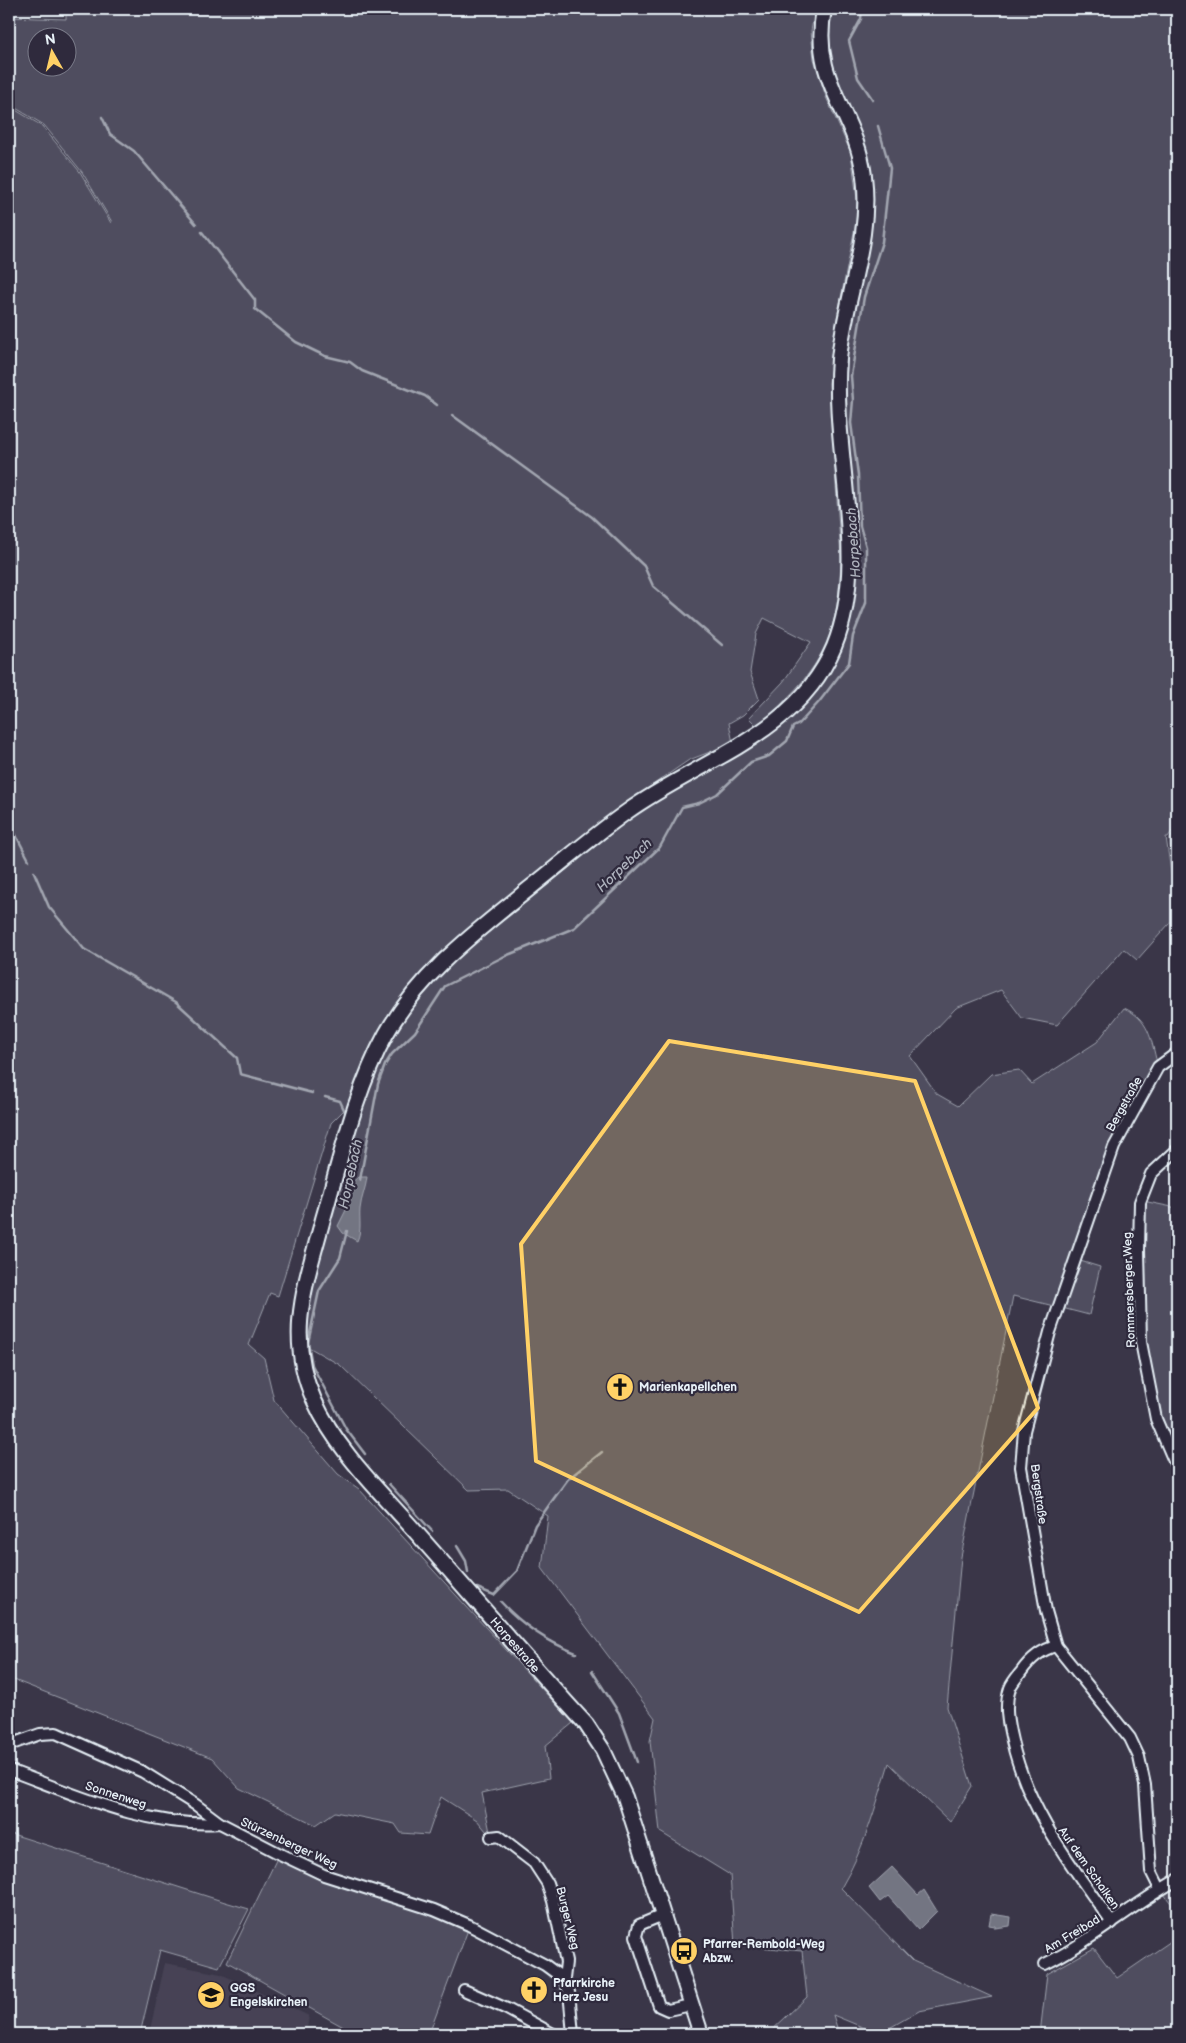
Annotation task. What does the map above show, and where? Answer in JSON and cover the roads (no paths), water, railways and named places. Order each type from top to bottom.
[{"type":"street","name":"Horpestraße","points":[[701,2034],[616,1775],[586,1724],[369,1478],[326,1424],[305,1379],[300,1357],[299,1319],[306,1284],[362,1090],[388,1030],[414,992],[452,952],[606,828],[645,800],[725,755],[774,723],[809,687],[826,664],[836,641],[844,610],[848,578],[848,532],[838,402],[839,363],[844,328],[863,240],[866,203],[864,172],[857,145],[828,80],[822,57],[820,34],[824,9]]},
{"type":"street","name":"Bergstraße","points":[[1160,1889],[1151,1872],[1145,1785],[1139,1757],[1130,1738],[1056,1646],[1046,1611],[1021,1467],[1024,1431],[1050,1332],[1114,1147],[1158,1067],[1177,1053]]},
{"type":"street","name":"Rommersberger Weg","points":[[1177,1150],[1151,1174],[1140,1202],[1139,1250],[1141,1342],[1156,1419],[1177,1468]]},
{"type":"street","name":"Auf dem Schalken","points":[[1056,1646],[1030,1658],[1010,1688],[1006,1710],[1010,1731],[1016,1758],[1026,1786],[1050,1835],[1112,1923]]},
{"type":"street","name":"Stürzenberger Weg","points":[[9,1745],[40,1734],[56,1732],[143,1772],[196,1805],[220,1823],[324,1875],[434,1910],[469,1925],[545,1965],[564,1979]]},
{"type":"street","name":"Sonnenweg","points":[[9,1770],[142,1817],[192,1825],[220,1823]]},
{"type":"street","name":"Burger Weg","points":[[490,1837],[499,1836],[518,1850],[534,1863],[547,1883],[553,1901],[566,1962],[564,1979],[569,1992],[573,2034]]},
{"type":"street","points":[[1160,1889],[1177,1880]]},
{"type":"street","name":"Am Freibad","points":[[1045,1964],[1082,1944],[1160,1889]]},
{"type":"street","points":[[663,1915],[639,1925],[636,1936],[659,2006],[668,2010],[691,2005]]},
{"type":"street","points":[[464,1990],[507,2009],[553,2034]]},
{"type":"water","points":[[358,1177],[367,1177],[361,1205],[360,1229],[357,1241],[343,1233],[338,1226],[346,1210],[344,1200],[346,1192]]},
{"type":"water","points":[[892,1867],[918,1895],[924,1890],[937,1911],[918,1930],[888,1896],[880,1902],[869,1888]]},
{"type":"water","points":[[991,1914],[1011,1917],[1010,1926],[995,1928],[995,1926],[989,1925]]},
{"type":"waterway","name":"Horpebach","points":[[862,9],[861,19],[849,41],[858,78],[873,100]]},
{"type":"waterway","points":[[102,117],[110,134],[134,151],[196,224]]},
{"type":"waterway","name":"Horpebach","points":[[360,1180],[378,1084],[385,1065],[392,1054],[415,1032],[445,986],[503,957],[574,928],[660,847],[682,807],[699,803],[717,794],[751,762],[769,756],[787,741],[793,727],[799,724],[819,702],[849,663],[853,636],[866,603],[866,547],[860,526],[858,475],[851,423],[853,400],[851,376],[864,297],[882,242],[890,168],[878,126]]},
{"type":"waterway","points":[[202,232],[255,300],[255,309],[296,342],[325,356],[350,362],[362,371],[425,396],[437,405]]},
{"type":"waterway","points":[[452,415],[592,517],[644,566],[653,586],[722,645]]},
{"type":"waterway","points":[[9,822],[29,860]]},
{"type":"waterway","points":[[34,872],[49,907],[84,949],[176,1002],[237,1058],[240,1074],[312,1093]]},
{"type":"waterway","points":[[325,1097],[340,1101],[346,1114]]},
{"type":"waterway","name":"Horpebach","points":[[347,1231],[340,1258],[319,1291],[308,1343],[312,1365],[346,1429],[365,1454]]},
{"type":"waterway","points":[[477,1588],[494,1595],[517,1571],[535,1525],[552,1501],[568,1479],[602,1452]]},
{"type":"waterway","name":"Horpebach","points":[[389,1484],[432,1531]]},
{"type":"waterway","name":"Horpebach","points":[[457,1546],[466,1561],[468,1572]]},
{"type":"waterway","name":"Horpebach","points":[[501,1602],[536,1632],[555,1644],[576,1653]]},
{"type":"waterway","name":"Horpebach","points":[[592,1671],[619,1713],[637,1762]]},
{"type":"place","name":"Marienkapellchen","points":[[620,1387]]},
{"type":"place","name":"Pfarrer-Rembold-Weg Abzw.","points":[[684,1951]]},
{"type":"place","name":"Pfarrkirche Herz Jesu","points":[[534,1990]]},
{"type":"place","name":"GGS Engelskirchen","points":[[211,1995]]}]
